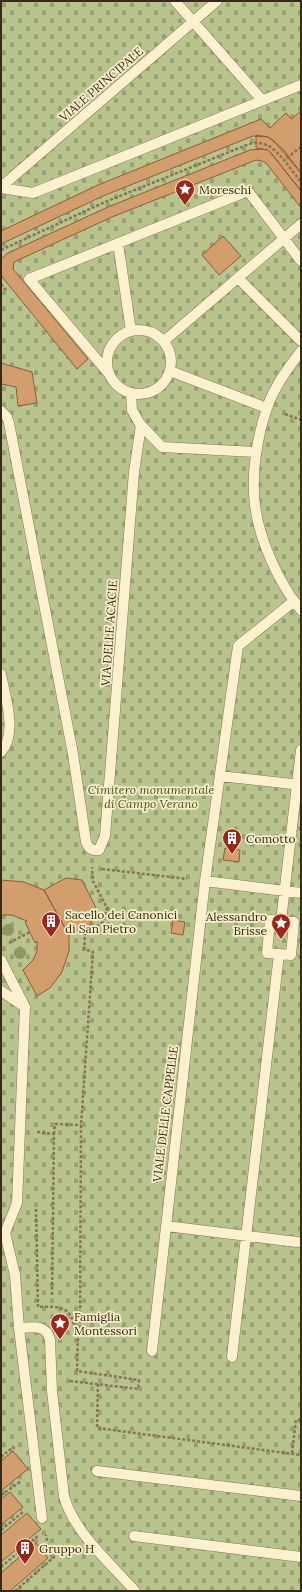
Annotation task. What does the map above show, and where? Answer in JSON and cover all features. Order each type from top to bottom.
[{"type":"lane","points":[[175,1],[262,100]]},
{"type":"lane","name":"VIALE PRINCIPALE","points":[[1,188],[218,1]]},
{"type":"lane","points":[[1,188],[33,193],[301,85]]},
{"type":"lane","points":[[110,375],[107,361],[110,348],[122,334],[131,331],[149,331],[164,341],[171,355],[170,371],[166,380],[159,388],[141,394],[131,393],[122,389],[110,375],[29,279],[248,191],[301,261]]},
{"type":"lane","points":[[164,341],[301,224]]},
{"type":"lane","points":[[118,244],[131,331]]},
{"type":"lane","points":[[238,278],[301,341]]},
{"type":"lane","points":[[301,351],[283,375],[267,408],[256,452],[255,505],[268,555],[294,601],[301,610]]},
{"type":"lane","points":[[170,371],[267,408]]},
{"type":"lane","points":[[131,393],[132,410],[141,425],[162,447],[256,452]]},
{"type":"lane","points":[[1,412],[7,417],[9,423],[73,754],[86,842],[88,848],[93,851]]},
{"type":"lane","name":"VIA DELLE ACACIE","points":[[93,851],[99,850],[103,842],[108,813],[134,472],[141,425]]},
{"type":"lane","name":"VIALE DELLE CAPPELLE","points":[[152,1351],[205,881],[238,646],[294,601]]},
{"type":"lane","points":[[1,674],[10,726],[8,741],[1,752]]},
{"type":"lane","points":[[281,921],[299,785],[301,750]]},
{"type":"lane","points":[[220,776],[299,785]]},
{"type":"lane","points":[[205,881],[301,894]]},
{"type":"lane","points":[[270,920],[281,921],[294,922],[291,955],[267,952],[270,920]]},
{"type":"lane","points":[[232,1357],[278,954]]},
{"type":"lane","points":[[1,960],[25,1007],[17,1203],[2,1231],[15,1275],[19,1328],[42,1518]]},
{"type":"lane","points":[[1,991],[25,1007]]},
{"type":"lane","points":[[166,1226],[297,1242]]},
{"type":"lane","points":[[19,1328],[44,1328],[48,1333],[50,1340],[52,1391],[64,1496],[68,1512],[78,1527],[136,1591]]},
{"type":"lane","points":[[97,1470],[301,1496]]},
{"type":"lane","points":[[134,1536],[301,1557]]},
{"type":"path","points":[[1,250],[105,202],[249,144],[255,143],[270,145],[301,182]]},
{"type":"path","points":[[284,160],[301,147]]},
{"type":"path","points":[[1,284],[6,290]]},
{"type":"path","points":[[71,1381],[138,1389],[139,1380],[77,1371],[78,1333],[80,1333],[81,1125],[93,952],[84,949],[84,934],[103,922],[107,908],[93,881],[93,851]]},
{"type":"path","points":[[113,870],[205,881]]},
{"type":"path","points":[[7,944],[30,932]]},
{"type":"path","points":[[52,1296],[55,1124],[81,1125]]},
{"type":"path","points":[[36,1132],[54,1134]]},
{"type":"path","points":[[36,1204],[38,1307],[54,1306],[67,1311],[73,1319],[76,1333],[78,1333]]},
{"type":"path","points":[[98,1384],[97,1428],[301,1455]]},
{"type":"path","points":[[292,1453],[296,1420],[301,1420]]},
{"type":"path","points":[[1,1457],[13,1447],[17,1453]]},
{"type":"path","points":[[1,1495],[12,1488]]},
{"type":"path","points":[[1,1530],[24,1509]]},
{"type":"path","points":[[15,1591],[54,1557],[49,1552],[42,1518]]},
{"type":"path","points":[[1,1567],[41,1532]]},
{"type":"green space","name":"Cimitero monumentale di Campo Verano","points":[[1,1],[301,1],[301,1591],[1,1591]]},
{"type":"building","points":[[301,111],[301,173],[274,141],[268,137],[253,136],[103,196],[1,244],[1,231],[98,185],[261,119],[270,128],[286,113],[291,119]]},
{"type":"building","points":[[256,135],[268,137],[283,149],[301,173],[301,191],[268,150],[256,148]]},
{"type":"building","points":[[250,150],[268,150],[272,154],[301,191],[301,204],[299,205],[266,163],[256,160],[112,217],[14,262],[13,269],[88,359],[77,369],[1,274],[1,259],[8,253],[108,207]]},
{"type":"building","points":[[223,236],[241,256],[219,275],[202,255]]},
{"type":"building","points":[[1,363],[32,372],[37,403],[18,406],[16,387],[1,384]]},
{"type":"building","name":"Comotto","points":[[225,848],[240,850],[239,862],[223,860]]},
{"type":"building","points":[[66,878],[82,880],[96,908],[90,925],[69,935],[44,890]]},
{"type":"building","name":"Sacello dei Canonici di San Pietro","points":[[1,880],[24,882],[44,890],[69,935],[69,951],[62,972],[50,988],[37,996],[23,970],[33,960],[37,951],[37,941],[35,943],[25,922],[27,921],[12,915],[1,915]]},
{"type":"building","points":[[173,920],[185,922],[183,935],[171,933]]},
{"type":"building","points":[[13,1451],[28,1469],[1,1491],[1,1461]]},
{"type":"building","points":[[10,1492],[23,1507],[1,1525],[1,1499]]},
{"type":"building","points":[[27,1513],[41,1529],[1,1562],[1,1535]]},
{"type":"building","name":"Gruppo H","points":[[36,1543],[48,1558],[10,1591],[1,1591],[1,1573]]},
{"type":"place","name":"Moreschi","points":[[185,206]]},
{"type":"place","name":"Comotto","points":[[232,855]]},
{"type":"place","name":"Sacello dei Canonici di San Pietro","points":[[51,938]]},
{"type":"place","name":"Alessandro Brisse","points":[[281,940]]},
{"type":"place","name":"Famiglia Montessori","points":[[60,1340]]},
{"type":"place","name":"Gruppo H","points":[[25,1565]]}]
